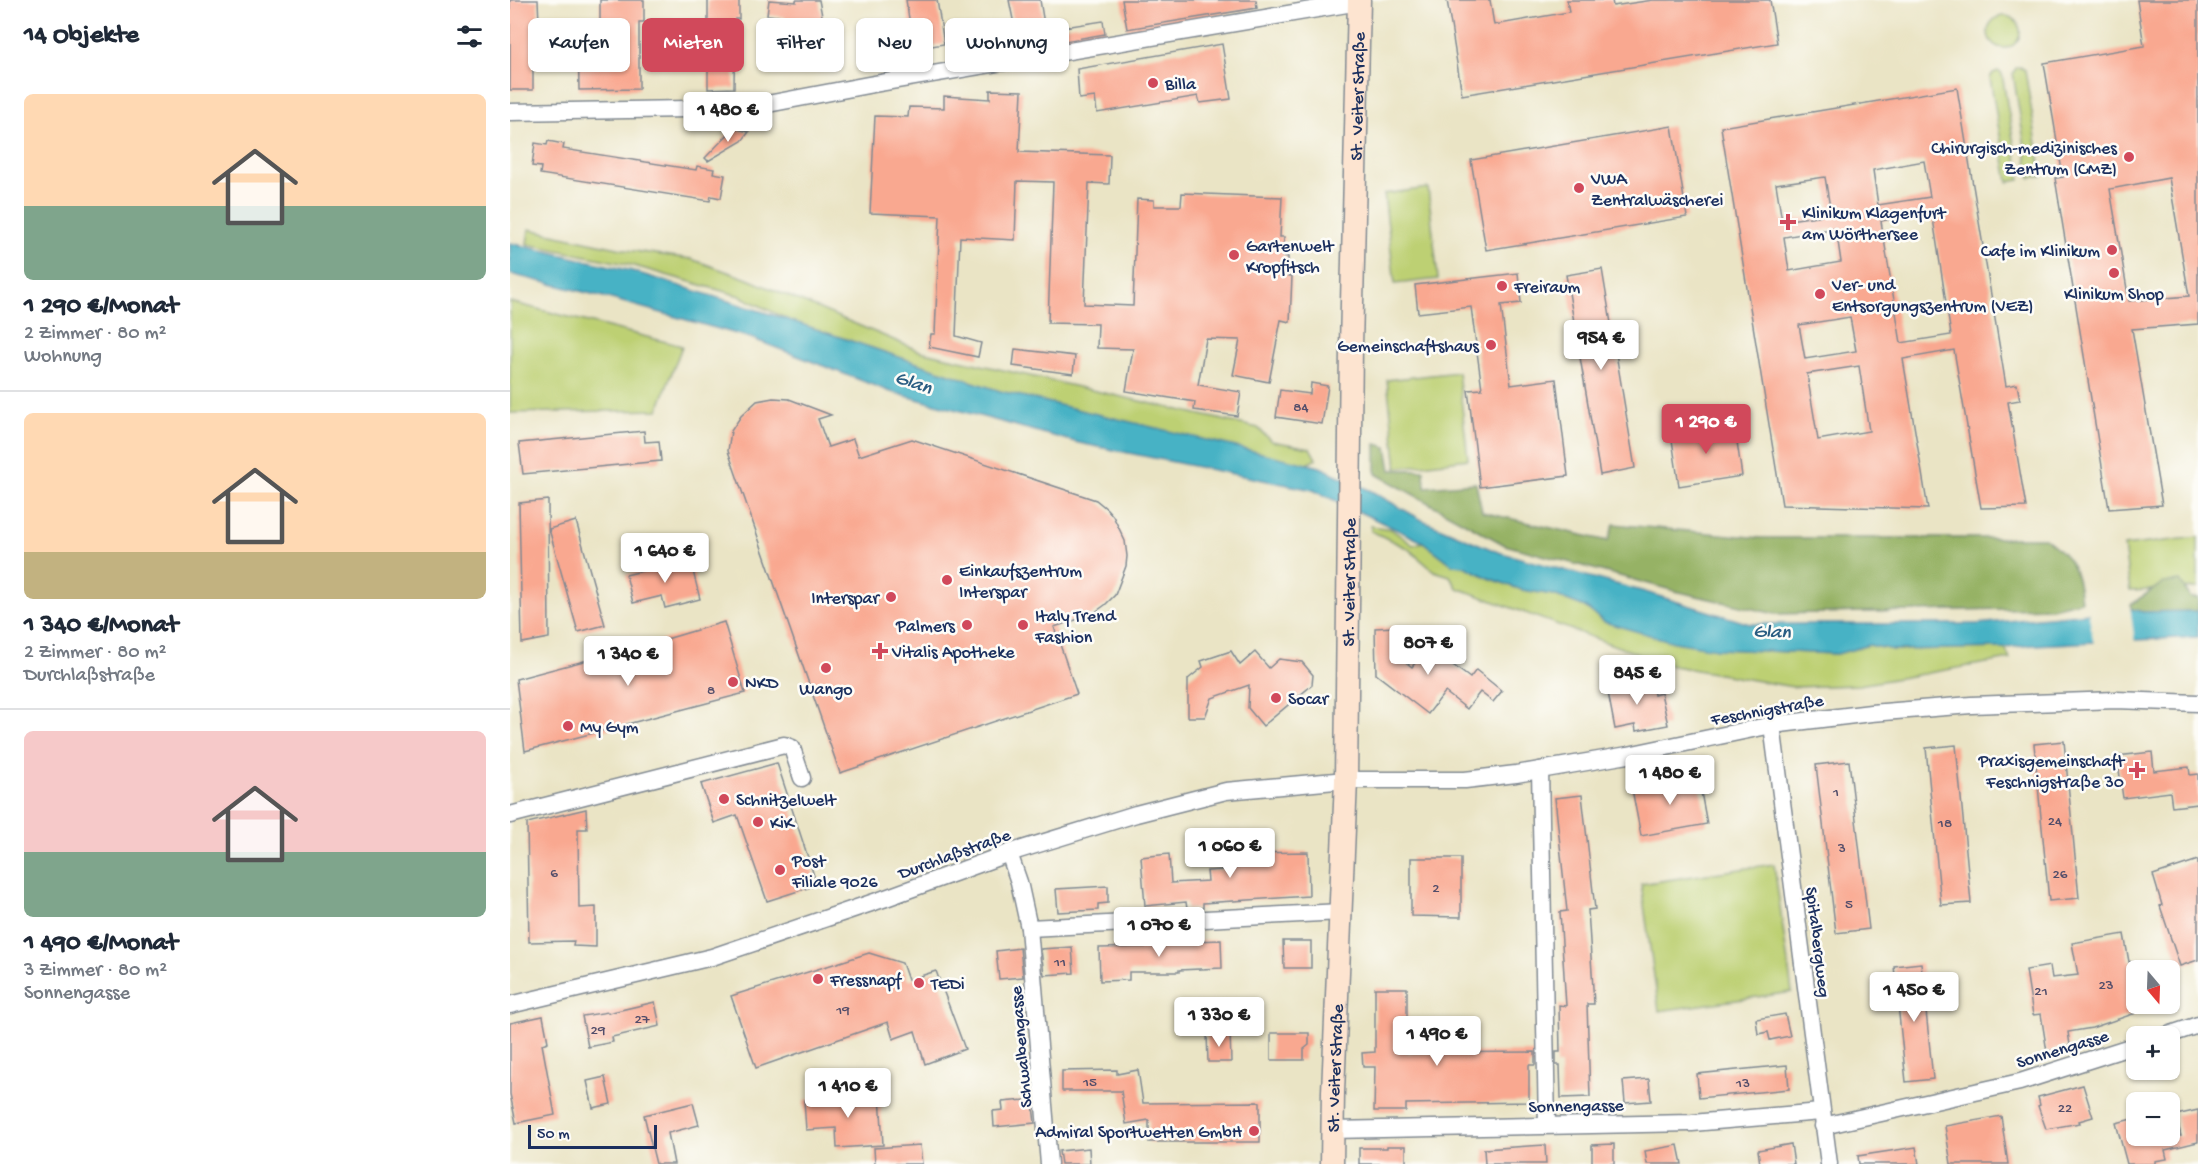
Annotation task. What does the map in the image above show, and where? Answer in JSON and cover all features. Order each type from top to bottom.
[{"type":"main road","name":"St. Veiter Straße","points":[[1332,1164],[1346,780],[1359,1]]},
{"type":"street","points":[[510,112],[746,108],[1359,1]]},
{"type":"street","name":"Feschnigstraße","points":[[1346,780],[1465,780],[1628,755],[1772,725],[1871,712],[1971,705],[2116,700],[2198,703]]},
{"type":"street","name":"Spitalbergweg","points":[[1772,725],[1829,1164]]},
{"type":"street","points":[[510,815],[784,745],[792,748],[802,778]]},
{"type":"street","points":[[1540,770],[1547,1125]]},
{"type":"street","name":"Durchlaßstraße","points":[[510,1005],[712,957],[1009,853],[1136,814],[1226,791],[1346,780]]},
{"type":"street","name":"Schwalbengasse","points":[[1009,853],[1019,882],[1029,928],[1049,1164]]},
{"type":"street","points":[[1029,928],[1341,912]]},
{"type":"street","points":[[2180,1031],[2198,1025]]},
{"type":"street","name":"Sonnengasse","points":[[1332,1130],[1822,1119],[2020,1082],[2126,1048]]},
{"type":"green space","points":[[2004,16],[2016,20],[2020,32],[2016,44],[2004,48],[1992,44],[1988,32],[1992,20]]},
{"type":"green space","points":[[2020,67],[2025,70],[2042,176],[2030,178],[2013,73],[2016,68]]},
{"type":"green space","points":[[1998,71],[2002,74],[2020,180],[2008,182],[1990,78]]},
{"type":"green space","points":[[1428,188],[1438,279],[1395,284],[1384,194]]},
{"type":"green space","points":[[529,229],[627,250],[691,259],[745,278],[920,351],[1258,428],[1271,441],[1310,448],[1316,459],[1306,465],[1000,391],[789,320],[740,296],[631,265],[527,244]]},
{"type":"green space","points":[[510,302],[682,346],[658,410],[510,413]]},
{"type":"green space","points":[[1458,372],[1468,459],[1397,468],[1387,380]]},
{"type":"green space","points":[[1376,444],[1387,447],[1391,470],[1424,470],[1425,487],[1476,483],[1482,512],[1608,541],[1614,524],[1761,538],[2045,538],[2072,565],[2081,601],[2052,608],[1775,614],[1675,591],[1505,545],[1376,474]]},
{"type":"green space","points":[[1371,526],[1391,529],[1413,545],[1423,542],[1453,565],[1464,566],[1522,590],[1554,595],[1585,607],[1604,622],[1717,649],[1837,654],[1869,645],[1893,650],[2005,648],[2010,659],[1859,685],[1793,687],[1668,665],[1457,588],[1450,576],[1434,571],[1407,548],[1371,531]]},
{"type":"green space","points":[[2198,537],[2198,588],[2130,591],[2124,546]]},
{"type":"green space","points":[[2180,581],[2191,598],[2198,598],[2198,611],[2143,612],[2131,609],[2131,604],[2163,583]]},
{"type":"green space","points":[[1774,864],[1792,992],[1659,1011],[1641,884]]},
{"type":"water","name":"Glan","points":[[510,243],[632,271],[789,320],[1000,391],[1320,467],[1371,491],[1422,520],[1498,552],[1645,592],[1750,624],[1977,624],[2131,609],[2143,612],[2198,611],[2198,637],[2005,648],[1893,650],[1869,645],[1837,654],[1717,649],[1674,642],[1604,622],[1585,607],[1554,595],[1522,590],[1464,566],[1453,565],[1423,542],[1313,490],[1079,443],[891,392],[751,338],[608,298],[510,274]]},
{"type":"pier","points":[[2130,606],[2135,643],[2094,645],[2088,610]]},
{"type":"building","points":[[510,0],[538,0],[539,18],[528,18],[528,72],[533,72],[533,90],[510,90]]},
{"type":"building","points":[[600,0],[644,0],[644,18],[642,22],[639,22],[639,89],[579,90],[579,72],[630,72],[630,18],[600,18]]},
{"type":"building","points":[[708,0],[739,0],[739,18],[708,18]]},
{"type":"building","points":[[769,0],[796,2],[796,0],[819,0],[822,18],[785,18],[767,15]]},
{"type":"building","points":[[906,0],[937,0],[944,44],[933,46],[933,18],[909,18]]},
{"type":"building","points":[[1009,0],[1040,0],[1043,18],[1013,18]]},
{"type":"building","points":[[1122,0],[1256,0],[1257,8],[1127,29]]},
{"type":"building","points":[[1447,0],[1490,0],[1494,25],[1569,12],[1567,0],[1612,0],[1613,6],[1653,0],[1770,0],[1777,43],[1462,95]]},
{"type":"building","name":"Chirurgisch-medizinisches Zentrum (CMZ)","points":[[2137,0],[2198,0],[2198,324],[2132,329],[2162,505],[2109,509],[2055,178],[2063,177],[2044,63],[2144,46]],"holes":[[[2169,178],[2189,296],[2129,301],[2110,189]]]},
{"type":"building","points":[[1103,21],[1105,34],[1069,40],[1069,26]]},
{"type":"building","name":"Billa","points":[[1222,44],[1231,99],[1200,103],[1198,96],[1097,113],[1095,97],[1079,99],[1077,69]]},
{"type":"building","points":[[708,72],[734,72],[734,88],[708,89]]},
{"type":"building","name":"Ver- und Entsorgungszentrum (VEZ)","points":[[1957,88],[2006,386],[2017,384],[2020,400],[2008,402],[2026,507],[1981,508],[1954,350],[1903,359],[1928,509],[1782,505],[1721,127]],"holes":[[[1924,161],[1930,197],[1878,205],[1873,170]],[[1825,177],[1831,214],[1782,221],[1776,184]],[[1932,212],[1951,335],[1901,343],[1881,221]],[[1836,228],[1841,262],[1789,271],[1784,237]],[[1850,317],[1856,351],[1805,359],[1799,325]],[[1859,366],[1869,431],[1818,440],[1807,374]]]},
{"type":"building","points":[[990,90],[1022,91],[1019,152],[1110,155],[1109,184],[1089,183],[1084,304],[1133,306],[1137,199],[1154,200],[1154,206],[1181,206],[1182,193],[1282,197],[1280,237],[1284,237],[1283,256],[1288,257],[1288,276],[1292,276],[1290,322],[1281,320],[1269,382],[1233,375],[1240,340],[1206,339],[1198,385],[1241,392],[1237,416],[1194,410],[1195,402],[1126,391],[1133,349],[1097,348],[1098,324],[1048,323],[1053,182],[1017,181],[1015,240],[960,237],[956,336],[981,343],[978,357],[929,347],[931,334],[935,334],[940,216],[870,213],[875,116],[908,117],[909,107],[944,108],[944,96],[990,99]]},
{"type":"building","name":"VWA Zentralwäscherei","points":[[1672,126],[1687,217],[1486,250],[1471,160]]},
{"type":"building","points":[[734,128],[749,132],[742,141],[708,161],[705,158]]},
{"type":"building","points":[[548,141],[564,144],[563,149],[696,170],[697,166],[714,169],[713,173],[725,175],[721,198],[711,196],[710,201],[540,174],[541,167],[532,166],[535,143],[547,145]]},
{"type":"building","points":[[1602,269],[1635,468],[1600,475],[1566,275]]},
{"type":"building","points":[[1518,273],[1521,303],[1501,305],[1511,385],[1556,379],[1568,476],[1480,487],[1468,390],[1482,389],[1471,307],[1418,313],[1415,285]]},
{"type":"building","points":[[1015,349],[1075,356],[1073,374],[1013,366]]},
{"type":"building","points":[[1311,383],[1328,386],[1322,424],[1276,417],[1280,390],[1310,394]]},
{"type":"building","name":"Einkaufszentrum Interspar","points":[[773,398],[789,399],[831,415],[818,419],[828,447],[853,439],[859,456],[912,439],[1096,500],[1107,509],[1125,541],[1127,556],[1126,566],[1115,595],[1091,615],[1054,627],[1077,694],[840,773],[728,451],[731,431],[741,416],[757,401]]},
{"type":"building","points":[[1727,424],[1729,436],[1736,435],[1742,476],[1679,486],[1671,433]]},
{"type":"building","points":[[644,431],[645,442],[659,441],[661,461],[523,474],[519,443]]},
{"type":"building","points":[[548,500],[549,638],[522,643],[519,503]]},
{"type":"building","points":[[576,521],[605,625],[578,632],[549,529]]},
{"type":"building","points":[[690,559],[700,599],[665,608],[662,596],[633,603],[626,575]]},
{"type":"building","points":[[724,622],[745,693],[525,751],[516,679]]},
{"type":"building","points":[[1395,627],[1395,654],[1412,667],[1428,646],[1470,678],[1476,670],[1502,691],[1493,702],[1480,692],[1467,709],[1445,692],[1428,714],[1376,674],[1375,628]]},
{"type":"building","points":[[1231,651],[1240,665],[1255,652],[1269,668],[1279,659],[1302,662],[1313,675],[1312,685],[1263,726],[1248,708],[1249,685],[1212,698],[1205,717],[1188,717],[1188,679],[1203,667],[1201,661]]},
{"type":"building","points":[[1651,678],[1654,695],[1661,693],[1668,725],[1636,731],[1635,725],[1615,729],[1607,687]]},
{"type":"building","points":[[2064,741],[2079,898],[2049,901],[2034,744]]},
{"type":"building","points":[[1956,745],[1971,903],[1941,905],[1926,748]]},
{"type":"building","points":[[2152,752],[2154,771],[2189,767],[2190,775],[2198,774],[2198,804],[2172,807],[2170,792],[2123,798],[2117,756]]},
{"type":"building","points":[[1849,761],[1869,929],[1836,933],[1816,765]]},
{"type":"building","points":[[777,763],[817,885],[767,901],[737,815],[714,823],[701,784]]},
{"type":"building","points":[[1698,776],[1707,824],[1641,836],[1632,789]]},
{"type":"building","points":[[1582,795],[1595,909],[1588,910],[1594,1004],[1587,1004],[1590,1097],[1561,1098],[1560,1065],[1556,1065],[1556,1052],[1560,1052],[1559,1005],[1566,1006],[1560,912],[1567,911],[1555,798]]},
{"type":"building","points":[[586,809],[587,829],[578,829],[579,908],[596,907],[596,947],[573,946],[574,941],[529,942],[527,823]]},
{"type":"building","points":[[1221,844],[1238,844],[1238,853],[1308,852],[1309,896],[1203,903],[1203,909],[1187,909],[1186,902],[1145,906],[1141,857],[1169,854],[1171,883],[1208,881],[1207,871],[1222,870]]},
{"type":"building","points":[[1411,858],[1461,858],[1461,917],[1411,916]]},
{"type":"building","points":[[2198,860],[2198,960],[2180,966],[2180,960],[2178,960],[2160,906],[2162,905],[2153,875]]},
{"type":"building","points":[[1108,886],[1108,903],[1098,904],[1098,910],[1058,912],[1056,889]]},
{"type":"building","points":[[2124,934],[2129,960],[2126,960],[2126,1014],[2133,1014],[2092,1028],[2068,1032],[2070,1045],[2047,1052],[2041,1014],[2033,1015],[2026,970],[2050,966],[2052,978],[2078,975],[2072,943]]},
{"type":"building","points":[[1168,938],[1168,942],[1221,940],[1222,968],[1179,970],[1179,972],[1129,972],[1129,980],[1100,981],[1099,948],[1145,947],[1145,943],[1154,943],[1154,939]]},
{"type":"building","points":[[1283,941],[1311,941],[1311,968],[1284,968]]},
{"type":"building","points":[[1072,947],[1074,973],[1044,975],[1041,949]]},
{"type":"building","points":[[1020,948],[1023,977],[999,979],[996,951]]},
{"type":"building","points":[[869,953],[902,963],[908,980],[936,971],[965,1049],[925,1064],[915,1031],[893,1039],[888,1022],[756,1068],[731,996]]},
{"type":"building","points":[[1921,963],[1933,1079],[1906,1082],[1894,966]]},
{"type":"building","points":[[1375,988],[1407,988],[1407,1053],[1535,1052],[1535,1065],[1529,1065],[1529,1102],[1406,1104],[1406,1111],[1374,1111],[1375,1067],[1363,1067],[1362,1053],[1375,1052]]},
{"type":"building","points":[[655,1002],[660,1026],[612,1037],[613,1042],[588,1047],[582,1016],[608,1013]]},
{"type":"building","points":[[1785,1014],[1790,1036],[1770,1040],[1768,1032],[1758,1034],[1756,1019]]},
{"type":"building","points":[[543,1016],[548,1042],[542,1044],[555,1115],[516,1123],[510,1094],[510,1023]]},
{"type":"building","points":[[1230,1033],[1231,1062],[1208,1062],[1207,1034]]},
{"type":"building","points":[[1271,1033],[1309,1033],[1309,1045],[1304,1049],[1304,1060],[1271,1060]]},
{"type":"building","points":[[1787,1065],[1789,1089],[1699,1098],[1697,1074]]},
{"type":"building","points":[[1117,1070],[1117,1074],[1138,1070],[1143,1103],[1260,1102],[1260,1142],[1149,1142],[1149,1120],[1126,1124],[1121,1091],[1062,1091],[1062,1071]]},
{"type":"building","points":[[605,1077],[611,1104],[593,1108],[587,1081]]},
{"type":"building","points":[[1649,1079],[1651,1101],[1625,1103],[1623,1081]]},
{"type":"building","points":[[2083,1085],[2093,1117],[2079,1121],[2080,1123],[2046,1129],[2038,1106],[2040,1105],[2038,1097]]},
{"type":"building","points":[[880,1095],[883,1145],[837,1148],[836,1128],[806,1130],[804,1100]]},
{"type":"building","points":[[1026,1100],[1027,1107],[1033,1107],[1035,1123],[994,1127],[993,1111],[1003,1110],[1002,1102]]},
{"type":"building","points":[[693,1103],[699,1125],[668,1133],[674,1164],[656,1164],[644,1115]]},
{"type":"building","points":[[2198,1110],[2198,1142],[2165,1150],[2167,1159],[2155,1161],[2155,1164],[2127,1164],[2116,1123],[2126,1120],[2126,1146],[2180,1146],[2180,1114]]},
{"type":"building","points":[[2001,1116],[2008,1164],[1951,1164],[1945,1126]]},
{"type":"building","points":[[1614,1144],[1614,1164],[1592,1164],[1592,1145]]},
{"type":"building","points":[[1791,1144],[1794,1164],[1760,1164],[1758,1150]]},
{"type":"building","points":[[920,1145],[922,1164],[875,1164],[874,1148]]},
{"type":"building","points":[[1545,1145],[1546,1164],[1485,1164],[1484,1149]]},
{"type":"building","points":[[1678,1145],[1682,1164],[1647,1164],[1645,1151]]},
{"type":"building","points":[[1387,1146],[1406,1146],[1406,1164],[1359,1164],[1359,1148],[1387,1148]]},
{"type":"building","points":[[1916,1147],[1919,1164],[1859,1164],[1858,1156]]},
{"type":"building","points":[[1089,1148],[1090,1164],[1061,1164],[1059,1151]]},
{"type":"place","name":"Billa","points":[[1153,83]]},
{"type":"place","name":"Chirurgisch-medizinisches Zentrum (CMZ)","points":[[2129,157]]},
{"type":"place","name":"VWA Zentralwäscherei","points":[[1579,188]]},
{"type":"place","name":"Klinikum Klagenfurt am Wörthersee","points":[[1788,222]]},
{"type":"place","name":"Cafe im Klinikum","points":[[2112,250]]},
{"type":"place","name":"Gartenwelt Kropfitsch","points":[[1234,255]]},
{"type":"place","name":"Klinikum Shop","points":[[2114,273]]},
{"type":"place","name":"Freiraum","points":[[1502,286]]},
{"type":"place","name":"Ver- und Entsorgungszentrum (VEZ)","points":[[1820,294]]},
{"type":"place","name":"Gemeinschaftshaus","points":[[1491,345]]},
{"type":"place","name":"Einkaufszentrum Interspar","points":[[947,580]]},
{"type":"place","name":"Interspar","points":[[891,597]]},
{"type":"place","name":"Palmers","points":[[967,625]]},
{"type":"place","name":"Italy Trend Fashion","points":[[1023,625]]},
{"type":"place","name":"Vitalis Apotheke","points":[[880,651]]},
{"type":"place","name":"Wango","points":[[826,668]]},
{"type":"place","name":"NKD","points":[[733,682]]},
{"type":"place","name":"Socar","points":[[1276,698]]},
{"type":"place","name":"My Gym","points":[[568,726]]},
{"type":"place","name":"Praxisgemeinschaft Feschnigstraße 30","points":[[2137,770]]},
{"type":"place","name":"Schnitzelwelt","points":[[724,799]]},
{"type":"place","name":"KiK","points":[[758,822]]},
{"type":"place","name":"Post Filiale 9026","points":[[780,870]]},
{"type":"place","name":"Fressnapf","points":[[818,979]]},
{"type":"place","name":"TEDi","points":[[919,983]]},
{"type":"place","name":"Admiral Sportwetten GmbH","points":[[1254,1131]]}]
